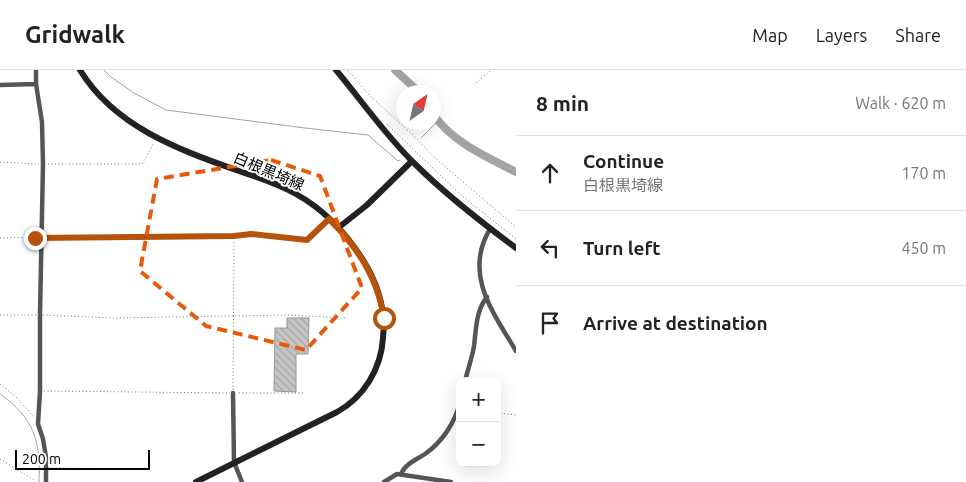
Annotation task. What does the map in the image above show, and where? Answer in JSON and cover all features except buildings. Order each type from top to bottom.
[{"type":"main road","name":"白根黒埼線","points":[[80,70],[91,85],[122,117],[156,138],[278,185],[305,200],[338,228],[368,268],[382,306],[384,318],[383,343],[376,367],[364,390],[347,407],[196,482]]},
{"type":"main road","points":[[336,70],[412,161],[444,191],[516,248]]},
{"type":"main road","points":[[338,228],[367,204],[412,161]]},
{"type":"street","points":[[36,70],[36,84],[42,122],[43,164],[38,424],[43,439],[46,482]]},
{"type":"street","points":[[0,85],[36,84]]},
{"type":"street","points":[[42,238],[234,236],[251,234],[307,240],[329,219]]},
{"type":"street","points":[[490,229],[480,248],[480,280],[488,303],[516,351]]},
{"type":"street","points":[[466,377],[477,320],[483,302],[487,297]]},
{"type":"street","points":[[233,393],[234,462],[242,482]]},
{"type":"street","points":[[401,474],[412,462],[436,446],[451,424],[456,412]]},
{"type":"street","points":[[384,482],[397,474],[451,482]]},
{"type":"path","points":[[348,70],[368,94],[435,158],[516,227]]},
{"type":"path","points":[[476,83],[491,70]]},
{"type":"path","points":[[386,123],[462,196],[516,239]]},
{"type":"path","points":[[0,162],[142,164],[156,138]]},
{"type":"path","points":[[233,393],[234,236]]},
{"type":"path","points":[[0,238],[42,238]]},
{"type":"path","points":[[0,314],[113,318],[287,315],[345,318]]},
{"type":"path","points":[[0,384],[17,398],[38,424]]},
{"type":"path","points":[[40,391],[303,393]]},
{"type":"path","points":[[501,413],[516,415]]},
{"type":"path","points":[[0,459],[34,480]]},
{"type":"path","points":[[46,468],[148,470]]},
{"type":"highlighted area","points":[[271,160],[320,176],[362,288],[306,350],[206,326],[140,271],[157,179]]},
{"type":"waterway","points":[[104,70],[134,93],[166,110],[368,135],[398,161],[400,160]]},
{"type":"waterway","points":[[395,70],[411,85]]},
{"type":"waterway","points":[[441,124],[460,141],[482,155],[516,172]]},
{"type":"waterway","points":[[421,138],[429,130]]},
{"type":"waterway","points":[[0,394],[21,412],[33,432],[39,454],[39,482]]},
{"type":"route","points":[[35,238],[234,236],[251,234],[307,240],[329,219],[360,255],[368,268],[378,293],[384,318]]}]
